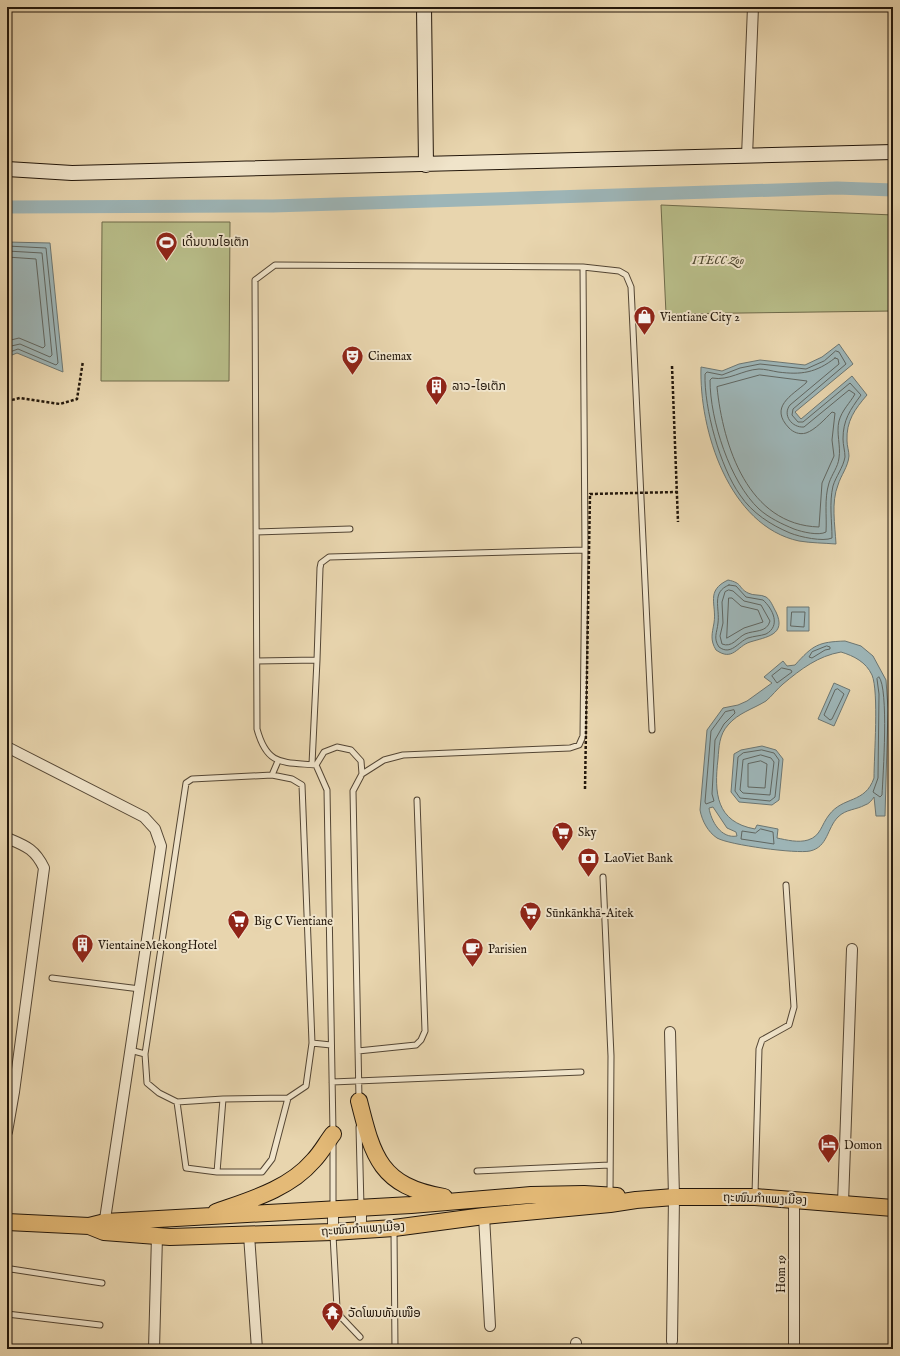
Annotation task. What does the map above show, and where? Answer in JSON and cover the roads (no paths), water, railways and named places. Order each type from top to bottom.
[{"type":"main road","points":[[359,1100],[367,1135],[375,1155],[384,1169],[399,1182],[414,1190],[465,1200]]},
{"type":"main road","points":[[199,1217],[264,1195],[292,1179],[313,1162],[333,1134]]},
{"type":"main road","name":"ຖະໜົນກຳແພງເມືອງ","points":[[104,1227],[199,1217],[333,1210],[531,1195],[636,1200],[674,1197],[755,1197],[893,1208]]},
{"type":"main road","name":"ຖະໜົນກຳແພງເມືອງ","points":[[7,1222],[104,1227],[157,1236],[249,1236],[394,1228],[610,1199]]},
{"type":"street","points":[[424,7],[426,165]]},
{"type":"street","points":[[747,156],[754,7]]},
{"type":"street","points":[[7,169],[72,173],[893,152]]},
{"type":"street","points":[[7,747],[144,817],[155,829],[161,846],[104,1227]]},
{"type":"street","points":[[7,838],[27,846],[38,855],[44,868],[14,1092],[7,1132]]},
{"type":"street","points":[[843,1203],[852,949]]},
{"type":"street","points":[[670,1032],[674,1197],[672,1341]]},
{"type":"street","name":"Hom 19","points":[[794,1200],[794,1349]]},
{"type":"street","points":[[361,1208],[361,1230]]},
{"type":"street","points":[[333,1210],[333,1232]]},
{"type":"street","points":[[484,1216],[490,1326]]},
{"type":"street","points":[[154,1349],[157,1236]]},
{"type":"street","points":[[249,1236],[257,1349]]},
{"type":"lane","points":[[314,764],[278,761],[264,750],[257,729],[255,280],[275,265],[583,267],[619,271],[626,275],[631,287],[652,730]]},
{"type":"lane","points":[[361,1208],[353,790],[362,774],[384,760],[403,755],[570,748],[579,745],[583,736],[585,550],[583,267]]},
{"type":"lane","points":[[256,532],[350,529]]},
{"type":"lane","points":[[333,1210],[327,790],[314,764],[321,563],[329,557],[585,550]]},
{"type":"lane","points":[[257,661],[317,660]]},
{"type":"lane","points":[[314,764],[324,752],[337,747],[351,750],[361,761],[362,774]]},
{"type":"lane","points":[[272,775],[278,761]]},
{"type":"lane","points":[[272,775],[292,779],[302,785],[312,1043],[306,1086],[288,1098],[223,1099],[177,1102],[159,1093],[147,1083],[145,1054],[186,783],[192,779],[272,775]]},
{"type":"lane","points":[[358,1051],[416,1045],[422,1040],[425,1031],[417,800]]},
{"type":"lane","points":[[603,877],[611,1056],[610,1199]]},
{"type":"lane","points":[[755,1197],[759,1049],[762,1040],[789,1025],[794,1007],[786,885]]},
{"type":"lane","points":[[52,978],[140,990]]},
{"type":"lane","points":[[312,1043],[331,1045]]},
{"type":"lane","points":[[130,1050],[145,1054]]},
{"type":"lane","points":[[332,1082],[581,1072]]},
{"type":"lane","points":[[177,1102],[186,1168],[217,1172],[262,1172],[272,1159],[288,1098]]},
{"type":"lane","points":[[217,1172],[223,1099]]},
{"type":"lane","points":[[477,1171],[610,1165]]},
{"type":"lane","points":[[394,1228],[395,1349]]},
{"type":"lane","points":[[333,1232],[337,1308],[341,1317],[360,1337]]},
{"type":"lane","points":[[11,1269],[102,1283]]},
{"type":"lane","points":[[7,1314],[100,1325]]},
{"type":"water","points":[[7,242],[50,243],[63,372],[17,353],[7,357]]},
{"type":"water","points":[[839,344],[853,364],[795,412],[801,419],[852,376],[867,395],[855,410],[848,427],[848,460],[839,481],[835,499],[834,514],[836,544],[799,541],[775,532],[754,516],[737,496],[723,472],[713,446],[706,419],[702,392],[701,367],[722,371],[739,364],[760,360],[805,365],[822,357]]},
{"type":"water","points":[[728,580],[738,584],[748,593],[768,598],[779,620],[779,626],[773,634],[750,642],[731,654],[722,653],[716,650],[712,637],[715,616],[714,593],[721,584]]},
{"type":"water","points":[[787,607],[809,607],[809,631],[787,631]]},
{"type":"water","points":[[845,641],[861,646],[873,656],[886,680],[888,709],[885,816],[876,816],[874,797],[870,802],[841,814],[834,821],[820,846],[816,849],[803,852],[763,848],[724,841],[717,838],[706,826],[700,810],[707,730],[723,708],[738,705],[747,701],[772,683],[764,677],[783,661],[787,666],[795,665],[807,653],[817,646],[828,642]],"holes":[[[841,652],[850,655],[863,663],[872,675],[874,683],[876,709],[874,778],[870,786],[859,796],[835,809],[826,819],[816,836],[804,841],[777,838],[778,829],[757,825],[755,829],[732,820],[725,813],[720,804],[717,783],[719,746],[725,729],[736,717],[766,701],[783,684],[803,668],[817,660]],[[713,807],[727,828],[736,832],[737,836],[726,835],[718,828],[710,813],[709,808]]]},
{"type":"water","points":[[834,683],[850,690],[834,726],[818,719]]},
{"type":"water","points":[[762,746],[776,750],[783,759],[779,800],[772,805],[739,802],[731,792],[734,754],[741,750]]},
{"type":"waterway","points":[[7,207],[273,206],[837,188],[893,190]]},
{"type":"place","name":"ເດີ່ນບານໄອເຕັກ","points":[[166,262]]},
{"type":"place","name":"Vientiane City 2","points":[[645,336]]},
{"type":"place","name":"Cinemax","points":[[353,376]]},
{"type":"place","name":"ລາວ-ໄອເຕັກ","points":[[436,406]]},
{"type":"place","name":"Sky","points":[[563,852]]},
{"type":"place","name":"LaoViet Bank","points":[[588,878]]},
{"type":"place","name":"Sūnkānkhā-Aitek","points":[[531,932]]},
{"type":"place","name":"Big C Vientiane","points":[[239,940]]},
{"type":"place","name":"VientaineMekongHotel","points":[[83,964]]},
{"type":"place","name":"Parisien","points":[[473,968]]},
{"type":"place","name":"Domon","points":[[828,1164]]},
{"type":"place","name":"ວັດໂພນທັນເໜືອ","points":[[332,1332]]},
{"type":"park label","name":"ITECC Zoo","points":[[718,260]]}]
